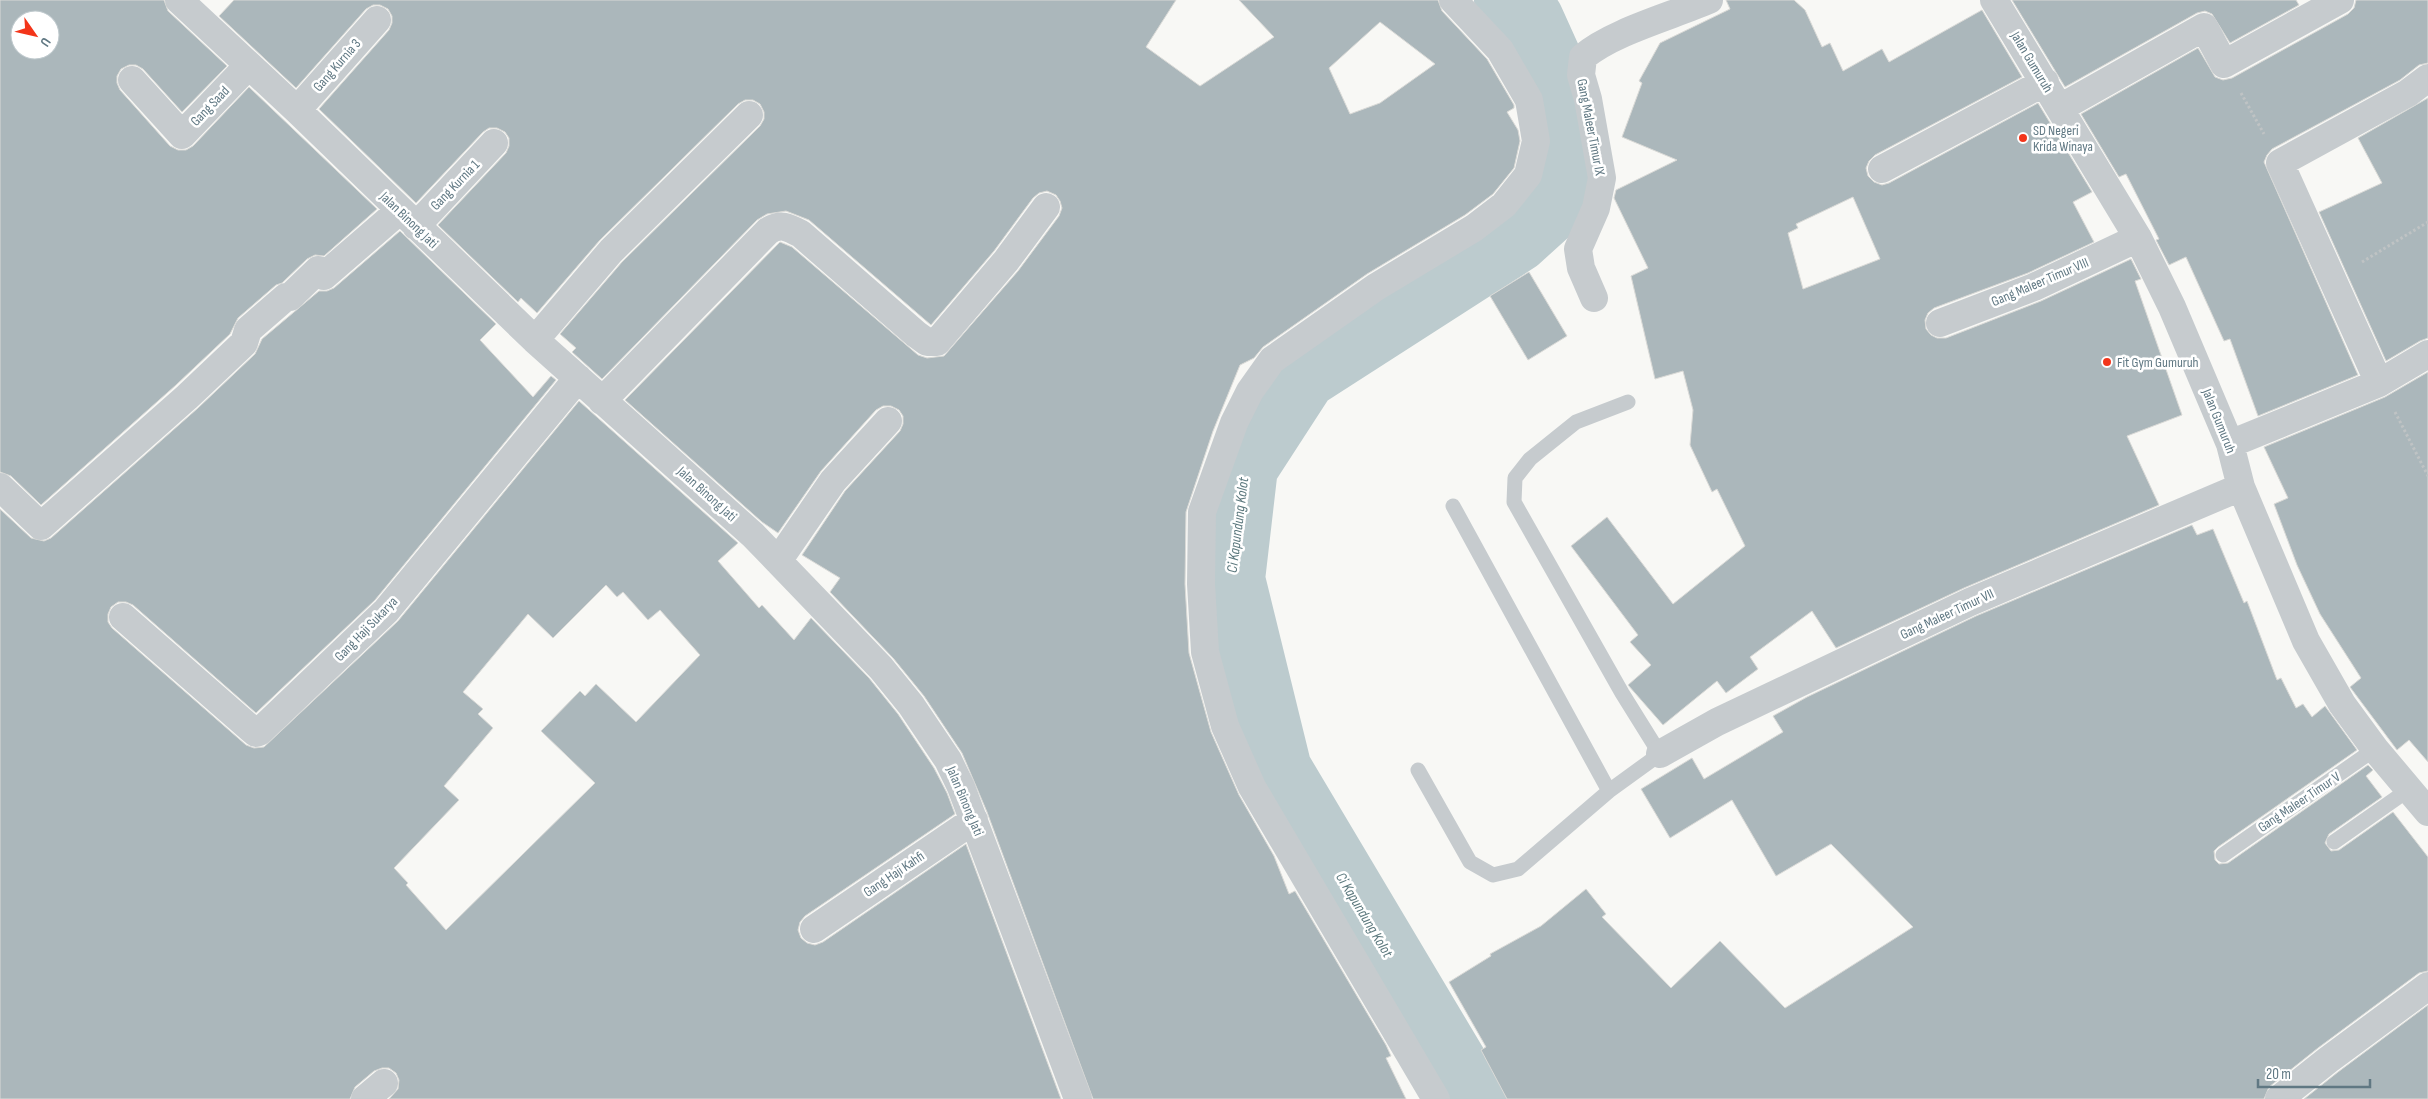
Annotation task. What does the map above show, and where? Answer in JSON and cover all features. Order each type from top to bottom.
[{"type":"street","name":"Jalan Binong Jati","points":[[179,0],[297,110],[534,340],[753,535],[881,668],[911,705],[948,760],[962,787],[1078,1099]]},
{"type":"street","points":[[1436,1099],[1252,787],[1225,726],[1205,652],[1201,584],[1202,512],[1234,423],[1250,391],[1272,360],[1376,287],[1474,228],[1504,205],[1528,175],[1536,141],[1528,100],[1500,50],[1453,0]]},
{"type":"street","name":"Gang Maleer Timur IX","points":[[1594,298],[1581,268],[1578,249],[1596,208],[1602,178],[1588,99],[1581,74],[1583,57],[1592,50],[1632,30],[1709,0]]},
{"type":"street","name":"Jalan Gumuruh","points":[[1994,0],[2138,238],[2172,307],[2230,444],[2242,487],[2306,641],[2342,704],[2375,749],[2428,812]]},
{"type":"street","points":[[2060,108],[2204,27],[2224,64],[2340,0]]},
{"type":"street","name":"Gang Kurnia 3","points":[[297,110],[377,20]]},
{"type":"street","name":"Gang Saad","points":[[132,80],[182,135],[248,66]]},
{"type":"street","points":[[2379,383],[2331,281],[2280,163],[2408,93],[2428,78]]},
{"type":"street","points":[[1882,169],[2045,82]]},
{"type":"street","points":[[534,340],[611,251],[749,115]]},
{"type":"street","name":"Gang Kurnia 1","points":[[0,487],[41,526],[187,397],[244,343],[248,330],[286,296],[290,297],[318,270],[324,276],[408,218],[494,144]]},
{"type":"street","points":[[602,401],[768,230],[777,225],[789,227],[801,234],[916,334],[927,342],[937,342],[1006,261],[1046,207]]},
{"type":"street","name":"Gang Maleer Timur VIII","points":[[1940,323],[2034,287],[2138,238]]},
{"type":"street","points":[[2230,444],[2379,383],[2428,354]]},
{"type":"street","name":"Gang Haji Sukarya","points":[[123,616],[243,722],[256,733],[259,732],[386,612],[578,378]]},
{"type":"street","points":[[778,561],[833,481],[888,421]]},
{"type":"street","name":"Gang Maleer Timur VII","points":[[1660,754],[1717,722],[1970,602],[2242,487]]},
{"type":"street","name":"Gang Haji Kahfi","points":[[814,929],[974,820]]},
{"type":"street","points":[[2279,1099],[2428,986]]},
{"type":"lane","points":[[1418,770],[1470,862],[1493,875],[1518,869],[1609,791],[1660,754],[1622,693],[1514,502],[1515,478],[1530,459],[1576,422],[1628,402]]},
{"type":"lane","points":[[1453,506],[1609,791]]},
{"type":"lane","name":"Gang Maleer Timur V","points":[[2224,855],[2375,749]]},
{"type":"lane","points":[[2334,842],[2408,790]]},
{"type":"path","points":[[2224,64],[2280,163]]},
{"type":"path","points":[[2331,281],[2428,222]]},
{"type":"path","points":[[2379,383],[2428,476]]},
{"type":"building","points":[[0,0],[164,0],[168,11],[227,66],[182,112],[143,69],[136,65],[129,65],[121,69],[117,76],[120,90],[170,146],[178,150],[186,150],[193,146],[249,87],[377,209],[324,256],[315,255],[307,259],[282,283],[276,285],[238,318],[230,334],[176,385],[41,505],[11,476],[0,472]]},
{"type":"building","points":[[234,0],[1176,0],[1146,47],[1200,86],[1274,37],[1239,0],[1438,0],[1442,11],[1487,59],[1514,105],[1514,108],[1507,112],[1518,130],[1520,141],[1514,168],[1493,194],[1465,215],[1367,274],[1263,347],[1254,358],[1240,365],[1213,431],[1186,512],[1185,584],[1189,653],[1211,732],[1239,795],[1274,856],[1289,894],[1295,891],[1386,1045],[1391,1056],[1386,1058],[1406,1099],[1093,1099],[987,812],[962,753],[924,696],[893,658],[830,592],[840,578],[802,555],[845,491],[900,431],[903,424],[903,416],[899,410],[891,406],[883,406],[876,410],[821,471],[778,533],[762,522],[625,400],[780,242],[792,247],[918,355],[927,358],[944,356],[1018,271],[1059,216],[1062,208],[1056,195],[1047,191],[1039,193],[1033,198],[994,251],[931,325],[809,220],[786,211],[767,214],[757,220],[602,379],[572,352],[576,348],[560,334],[622,262],[760,126],[764,119],[764,112],[760,104],[753,100],[745,100],[738,104],[600,240],[537,313],[521,298],[518,302],[438,225],[506,153],[509,146],[509,138],[505,132],[497,128],[489,128],[483,132],[416,203],[319,109],[389,30],[392,16],[388,9],[380,5],[373,5],[366,9],[296,88],[219,16]],"holes":[[[1380,22],[1435,64],[1380,103],[1350,114],[1329,68]]]},
{"type":"building","points":[[1726,0],[1794,0],[1805,10],[1822,47],[1830,43],[1843,71],[1882,49],[1889,62],[1982,10],[2022,77],[1875,155],[1869,161],[1866,168],[1868,176],[1874,182],[1882,185],[1889,183],[2038,103],[2092,192],[2073,202],[2094,242],[2028,273],[1934,308],[1928,313],[1925,320],[1926,329],[1937,338],[1946,338],[2041,301],[2131,259],[2141,279],[2135,281],[2182,415],[2127,436],[2159,505],[1964,588],[1836,648],[1812,611],[1750,657],[1758,669],[1726,693],[1717,681],[1663,725],[1628,685],[1651,665],[1630,642],[1638,635],[1571,546],[1607,517],[1673,604],[1745,546],[1717,489],[1712,492],[1690,445],[1693,410],[1683,371],[1655,379],[1631,276],[1648,268],[1614,198],[1616,190],[1677,160],[1622,137],[1642,83],[1639,81],[1660,43],[1730,9]],"holes":[[[1853,197],[1880,259],[1803,289],[1788,233],[1798,228],[1796,224]]]},
{"type":"building","points":[[2012,0],[2296,0],[2299,5],[2230,43],[2212,14],[2205,11],[2197,13],[2065,87]]},
{"type":"building","points":[[2356,0],[2428,0],[2428,63],[2419,65],[2400,80],[2272,149],[2264,162],[2358,375],[2258,416],[2230,339],[2224,341],[2186,257],[2169,265],[2156,240],[2159,239],[2126,174],[2119,177],[2081,114],[2198,48],[2215,77],[2223,80],[2232,78],[2348,14],[2354,8]]},
{"type":"building","points":[[2428,98],[2428,338],[2386,361],[2319,212],[2382,183],[2358,138]]},
{"type":"building","points":[[400,231],[496,324],[480,340],[533,397],[551,376],[556,380],[375,600],[256,713],[133,605],[126,602],[118,602],[111,607],[108,614],[108,622],[112,628],[246,745],[254,748],[264,747],[398,621],[579,401],[738,543],[718,561],[759,608],[762,605],[794,640],[811,618],[869,678],[898,714],[934,768],[947,793],[955,814],[805,916],[800,922],[798,930],[801,938],[807,943],[815,945],[823,942],[966,844],[1061,1099],[389,1099],[398,1089],[399,1080],[396,1073],[389,1068],[382,1068],[374,1071],[355,1087],[350,1099],[0,1099],[0,509],[31,538],[44,541],[51,538],[198,408],[255,354],[262,339],[319,291],[327,291],[334,288]],"holes":[[[606,585],[617,597],[623,592],[648,620],[660,610],[700,655],[636,722],[596,684],[585,696],[580,691],[541,731],[595,783],[446,930],[406,885],[408,883],[394,868],[459,800],[444,786],[493,728],[478,714],[483,709],[463,692],[528,614],[553,638]]]},
{"type":"building","points":[[1529,272],[1567,336],[1528,360],[1490,296]]},
{"type":"building","points":[[2428,372],[2428,762],[2409,740],[2397,750],[2350,687],[2361,678],[2320,614],[2297,565],[2274,504],[2288,498],[2264,447],[2385,397]]},
{"type":"building","points":[[2192,525],[2197,535],[2213,529],[2244,603],[2247,601],[2277,680],[2281,678],[2296,708],[2303,704],[2312,717],[2325,706],[2357,750],[2218,847],[2214,851],[2215,860],[2219,864],[2228,863],[2368,765],[2373,770],[2366,776],[2382,797],[2329,834],[2325,843],[2331,851],[2339,850],[2393,812],[2428,857],[2428,971],[2419,973],[2318,1048],[2269,1087],[2264,1099],[1507,1099],[1481,1050],[1486,1047],[1449,982],[1491,956],[1490,954],[1541,926],[1586,889],[1606,914],[1602,917],[1671,988],[1720,941],[1785,1008],[1913,927],[1831,844],[1776,876],[1732,800],[1670,838],[1641,789],[1692,758],[1704,779],[1783,732],[1773,716],[1807,697],[1976,616]]},
{"type":"building","points":[[2428,1005],[2428,1099],[2304,1099],[2338,1072]]},
{"type":"waterway","name":"Ci Kapundung Kolot","points":[[1474,1099],[1278,770],[1231,579],[1244,467],[1303,376],[1516,239],[1558,201],[1567,157],[1558,82],[1530,20],[1508,0]]},
{"type":"place","name":"SD Negeri Krida Winaya","points":[[2023,138]]},
{"type":"place","name":"Fit Gym Gumuruh","points":[[2107,362]]}]
